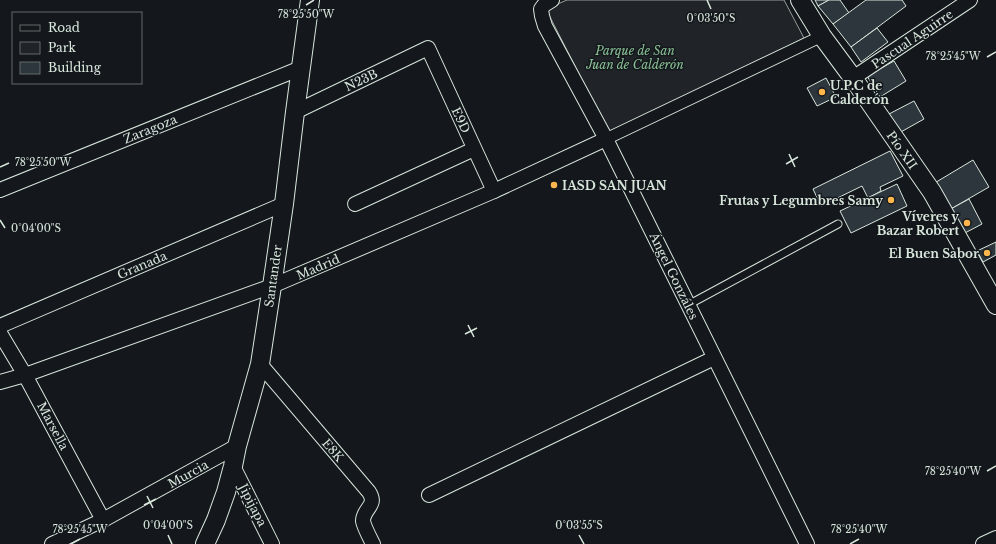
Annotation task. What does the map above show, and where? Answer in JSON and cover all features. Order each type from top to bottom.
[{"type":"street","name":"Santander","points":[[205,544],[216,520],[226,492],[260,364],[284,204],[310,0]]},
{"type":"street","name":"Pío XII","points":[[800,0],[822,36],[932,192],[996,305]]},
{"type":"street","name":"Pascual Aguirre","points":[[853,78],[970,0]]},
{"type":"street","name":"Ángel Gonzáles","points":[[546,4],[542,16],[545,26],[606,139],[807,544]]},
{"type":"street","points":[[606,139],[822,36]]},
{"type":"street","name":"N23B","points":[[295,112],[428,48]]},
{"type":"street","name":"E9D","points":[[428,48],[494,191]]},
{"type":"street","name":"Zaragoza","points":[[0,190],[301,68]]},
{"type":"street","name":"Madrid","points":[[0,382],[25,375],[272,286],[494,191],[606,139]]},
{"type":"street","points":[[355,204],[474,149]]},
{"type":"street","name":"Granada","points":[[0,326],[284,204]]},
{"type":"street","name":"Marsella","points":[[0,333],[25,375],[104,520]]},
{"type":"street","points":[[428,494],[714,358]]},
{"type":"street","name":"E8K","points":[[260,364],[370,492],[373,500],[363,520],[373,544]]},
{"type":"street","name":"Murcia","points":[[52,544],[104,520],[237,446]]},
{"type":"street","name":"Jipijapa","points":[[233,466],[272,544]]},
{"type":"street","points":[[982,544],[996,538]]},
{"type":"lane","points":[[688,305],[838,224]]},
{"type":"green space","name":"Parque de San Juan de Calderón","points":[[567,0],[784,0],[804,38],[609,133],[546,9]]},
{"type":"building","points":[[815,0],[829,0],[818,6]]},
{"type":"building","points":[[829,0],[840,0],[849,13],[833,24],[818,6]]},
{"type":"building","points":[[866,0],[902,0],[906,6],[851,47],[833,24]]},
{"type":"building","points":[[877,28],[888,42],[861,62],[851,47]]},
{"type":"building","points":[[894,61],[906,81],[880,97],[867,76]]},
{"type":"building","name":"U.P.C de Calderón","points":[[826,78],[836,97],[817,106],[807,88]]},
{"type":"building","points":[[914,101],[924,119],[899,133],[889,114]]},
{"type":"building","points":[[890,151],[903,176],[880,187],[881,191],[868,198],[862,186],[821,206],[813,189]]},
{"type":"building","points":[[973,160],[989,187],[949,210],[933,184]]},
{"type":"building","points":[[897,184],[907,206],[851,233],[840,211]]},
{"type":"building","points":[[969,199],[982,224],[963,234],[949,210]]},
{"type":"building","name":"El Buen Sabor","points":[[996,242],[996,255],[983,262],[977,251]]},
{"type":"place","name":"U.P.C de Calderón","points":[[822,92]]},
{"type":"place","name":"IASD SAN JUAN","points":[[554,185]]},
{"type":"place","name":"Frutas y Legumbres Samy","points":[[891,200]]},
{"type":"place","name":"Víveres y Bazar Robert","points":[[967,223]]},
{"type":"place","name":"El Buen Sabor","points":[[987,253]]}]
